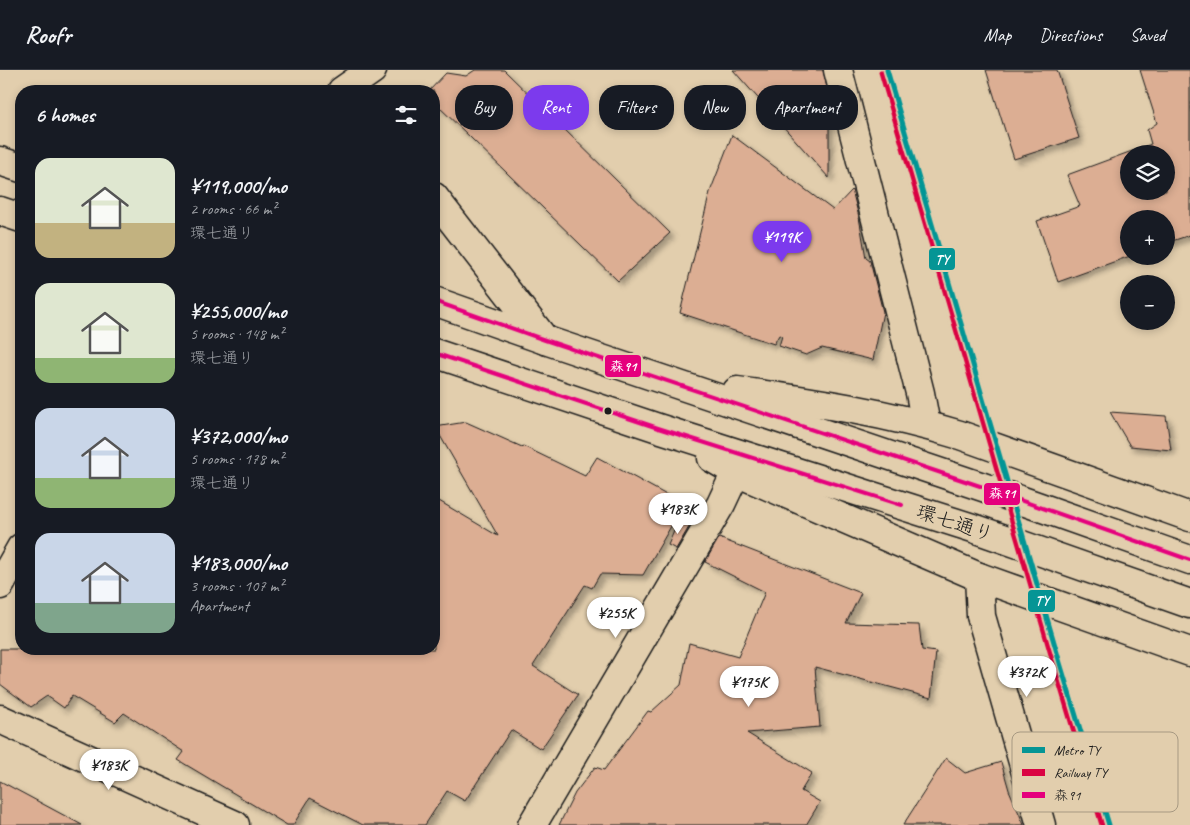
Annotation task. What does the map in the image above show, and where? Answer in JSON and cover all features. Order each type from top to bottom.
[{"type":"main road","points":[[344,85],[372,70]]},
{"type":"main road","points":[[838,70],[920,393],[926,425]]},
{"type":"main road","points":[[0,161],[15,166]]},
{"type":"main road","points":[[440,205],[545,340]]},
{"type":"main road","points":[[0,211],[15,216]]},
{"type":"main road","points":[[440,303],[983,487],[1190,560]]},
{"type":"main road","name":"環七通り","points":[[440,355],[658,428],[976,529],[1190,604]]},
{"type":"main road","points":[[674,382],[804,400],[926,425],[960,435],[1190,517]]},
{"type":"main road","points":[[658,428],[736,472],[979,577],[1190,652]]},
{"type":"main road","points":[[532,825],[721,504],[736,472]]},
{"type":"main road","points":[[0,585],[13,548]]},
{"type":"main road","points":[[979,577],[981,616],[1014,732]]},
{"type":"main road","points":[[0,719],[236,825]]},
{"type":"main road","points":[[1036,812],[1040,825]]},
{"type":"building","points":[[475,70],[504,70],[523,89],[523,130],[565,130],[670,233],[618,281],[463,130],[513,130],[513,85],[455,85],[455,122],[440,108],[440,85],[435,85],[446,73],[466,76]]},
{"type":"building","points":[[733,70],[823,70],[826,85],[756,85],[756,96]]},
{"type":"building","points":[[986,70],[1057,70],[1079,138],[1014,159]]},
{"type":"building","points":[[1140,70],[1190,70],[1190,235],[1175,240],[1175,210],[1120,210],[1120,260],[1058,282],[1037,221],[1080,206],[1067,175],[1120,155],[1120,200],[1175,200],[1175,145],[1148,145],[1151,144],[1147,130],[1157,123]]},
{"type":"building","points":[[786,130],[829,130],[829,178]]},
{"type":"building","points":[[732,135],[833,210],[852,190],[866,258],[870,261],[883,312],[873,360],[822,348],[806,355],[779,346],[782,336],[779,335],[774,344],[680,313],[710,192]]},
{"type":"building","points":[[1110,412],[1166,416],[1171,450],[1130,446]]},
{"type":"building","points":[[466,422],[523,446],[585,476],[597,457],[672,498],[678,514],[643,575],[600,574],[592,588],[585,585],[533,666],[578,695],[541,749],[511,730],[465,801],[447,791],[425,825],[363,825],[310,798],[293,825],[287,825],[178,760],[184,752],[124,713],[115,722],[72,696],[64,708],[47,696],[31,707],[0,684],[0,649],[15,649],[15,655],[440,655],[440,502],[498,536],[440,436],[440,426]]},
{"type":"building","points":[[678,522],[689,527],[676,549],[668,545]]},
{"type":"building","points":[[719,538],[861,593],[846,623],[919,625],[922,650],[936,652],[931,698],[815,667],[820,727],[747,733],[812,773],[801,791],[820,802],[806,825],[559,825],[575,793],[595,767],[604,770],[648,711],[651,712],[681,685],[689,643],[738,657],[765,592],[705,562]]},
{"type":"building","points":[[946,758],[965,773],[1001,762],[1012,797],[1012,812],[1018,812],[1024,825],[903,825]]},
{"type":"building","points":[[0,781],[82,825],[0,825]]},
{"type":"metro line","name":"TY","points":[[887,70],[1081,732]]},
{"type":"metro line","name":"TY","points":[[1105,812],[1109,825]]},
{"type":"rail line","name":"TY","points":[[881,72],[1074,732]]},
{"type":"rail line","name":"TY","points":[[1098,812],[1102,825]]},
{"type":"transit line","name":"森91","points":[[440,303],[983,487],[1190,560]]},
{"type":"transit line","name":"森91","points":[[440,355],[658,428],[902,505]]}]
